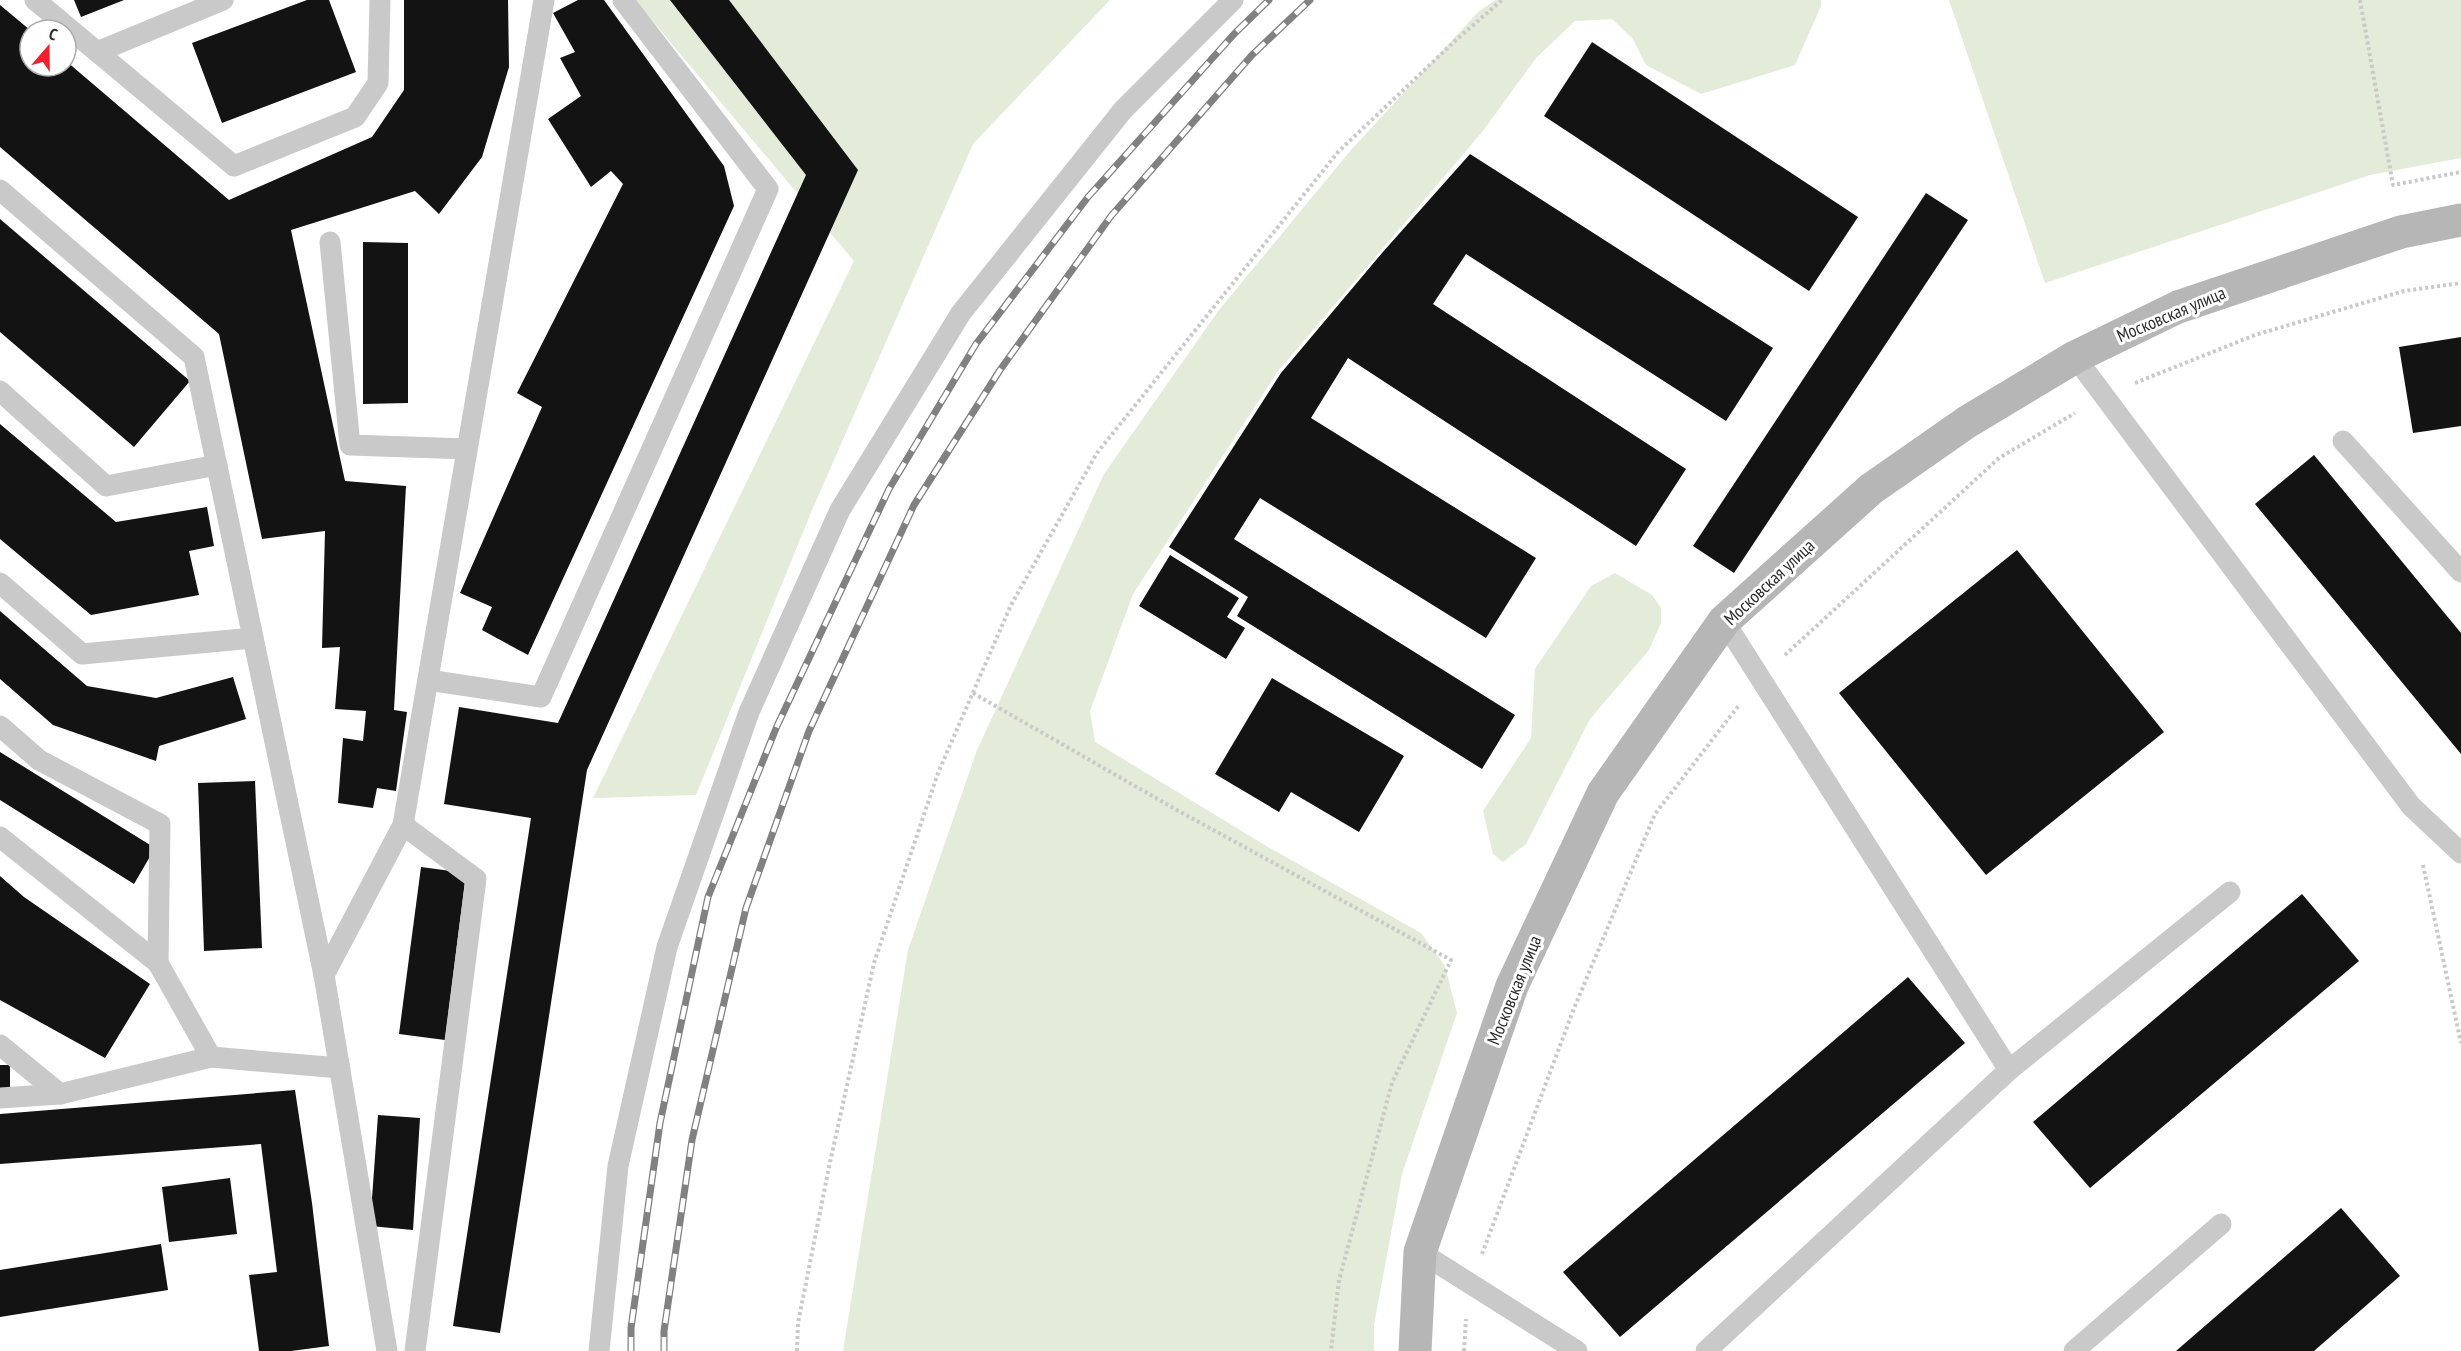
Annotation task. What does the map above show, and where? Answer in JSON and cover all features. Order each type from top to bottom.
[{"type":"street","name":"Московская улица","points":[[1415,1351],[1420,1252],[1512,986],[1603,793],[1724,621],[1871,489],[1967,422],[2075,357],[2178,307],[2401,232],[2461,220]]},
{"type":"lane","points":[[35,0],[234,166],[355,117],[378,83],[380,0]]},
{"type":"lane","points":[[97,52],[222,0]]},
{"type":"lane","points":[[324,975],[403,825],[544,0]]},
{"type":"lane","points":[[428,680],[541,697],[768,189],[623,0]]},
{"type":"lane","points":[[599,1351],[618,1166],[667,947],[749,712],[840,510],[961,313],[1123,110],[1233,0]]},
{"type":"lane","points":[[0,190],[194,357],[324,975],[387,1351]]},
{"type":"lane","points":[[330,242],[350,445],[467,448]]},
{"type":"lane","points":[[2075,357],[2410,806],[2461,853]]},
{"type":"lane","points":[[0,391],[105,486],[217,465]]},
{"type":"lane","points":[[2343,441],[2461,572]]},
{"type":"lane","points":[[0,583],[82,654],[253,638]]},
{"type":"lane","points":[[1724,621],[2009,1070]]},
{"type":"lane","points":[[0,726],[39,760],[160,824],[158,963]]},
{"type":"lane","points":[[403,825],[476,879],[415,1351]]},
{"type":"lane","points":[[0,837],[158,963],[211,1058]]},
{"type":"lane","points":[[1706,1351],[2009,1070],[2230,892]]},
{"type":"lane","points":[[0,1046],[60,1094]]},
{"type":"lane","points":[[0,1098],[60,1094],[211,1058],[340,1068]]},
{"type":"lane","points":[[2074,1351],[2221,1224]]},
{"type":"lane","points":[[1420,1252],[1577,1351]]},
{"type":"path","points":[[797,1351],[798,1323],[829,1167],[874,963],[938,773],[1011,605],[1097,453],[1338,152],[1456,40],[1502,0]]},
{"type":"path","points":[[2360,0],[2394,185],[2461,172]]},
{"type":"path","points":[[1464,1351],[1465,1322],[1471,1285],[1573,1011],[1655,814],[1760,678],[1999,458],[2104,395],[2255,335],[2404,291],[2461,283]]},
{"type":"path","points":[[973,693],[1175,809],[1451,960],[1392,1083],[1339,1280],[1331,1351]]},
{"type":"path","points":[[2410,806],[2461,1043]]},
{"type":"green space","points":[[635,0],[1110,0],[973,144],[812,510],[696,795],[593,798],[854,261]]},
{"type":"green space","points":[[1496,0],[1821,0],[1821,6],[1795,65],[1701,94],[1646,65],[1633,39],[1612,19],[1575,21],[1536,58],[1483,131],[1278,371],[1133,594],[1090,711],[1095,742],[1268,847],[1421,933],[1445,966],[1457,1013],[1402,1174],[1374,1325],[1374,1351],[843,1351],[908,950],[977,750],[1104,474],[1219,310],[1351,150],[1479,11]]},
{"type":"green space","points":[[1949,0],[2461,0],[2461,158],[2370,175],[2045,283]]},
{"type":"green space","points":[[1615,573],[1652,595],[1661,608],[1661,623],[1649,650],[1590,719],[1526,844],[1503,862],[1493,854],[1483,811],[1531,738],[1535,669],[1591,586]]},
{"type":"building","points":[[74,0],[124,0],[81,17]]},
{"type":"building","points":[[307,0],[329,0],[356,72],[222,123],[192,43]]},
{"type":"building","points":[[404,0],[508,0],[509,67],[482,157],[439,214],[415,191],[291,230],[345,481],[406,486],[394,710],[407,712],[396,791],[377,788],[373,808],[338,803],[343,738],[363,741],[366,711],[335,709],[340,647],[322,648],[325,531],[262,539],[219,334],[0,147],[0,5],[18,20],[18,78],[78,78],[78,71],[229,200],[372,137],[404,90]]},
{"type":"building","points":[[578,0],[604,0],[724,166],[734,206],[528,655],[482,630],[492,607],[460,593],[542,407],[517,393],[623,184],[611,171],[591,187],[548,119],[581,96],[560,58],[575,52],[553,13]]},
{"type":"building","points":[[670,0],[729,0],[858,170],[587,770],[500,1333],[453,1326],[531,818],[444,804],[459,707],[558,723],[806,175]]},
{"type":"building","points":[[1592,42],[1858,217],[1809,291],[1544,116]]},
{"type":"building","points":[[1470,154],[1773,348],[1726,421],[1466,254],[1433,304],[1686,469],[1636,546],[1348,358],[1311,418],[1536,558],[1486,638],[1260,498],[1234,539],[1515,715],[1482,769],[1237,616],[1248,597],[1169,547],[1281,373],[1382,253]]},
{"type":"building","points":[[1926,193],[1968,220],[1734,573],[1693,546]]},
{"type":"building","points":[[0,219],[190,381],[134,447],[0,332]]},
{"type":"building","points":[[363,242],[408,243],[408,403],[363,404]]},
{"type":"building","points":[[2461,337],[2461,426],[2413,433],[2399,347]]},
{"type":"building","points":[[0,424],[116,522],[207,507],[214,546],[189,551],[199,595],[91,615],[0,539]]},
{"type":"building","points":[[2314,455],[2461,633],[2461,754],[2255,504]]},
{"type":"building","points":[[2017,550],[2164,732],[1986,875],[1839,693]]},
{"type":"building","points":[[1170,555],[1239,598],[1227,617],[1245,628],[1226,659],[1139,606]]},
{"type":"building","points":[[0,611],[87,686],[156,698],[233,677],[246,719],[159,746],[156,761],[53,725],[0,679]]},
{"type":"building","points":[[1272,678],[1404,756],[1359,832],[1291,792],[1279,812],[1215,774]]},
{"type":"building","points":[[0,752],[155,848],[134,884],[0,800]]},
{"type":"building","points":[[255,781],[262,948],[204,951],[198,783]]},
{"type":"building","points":[[421,867],[466,873],[445,1040],[399,1034]]},
{"type":"building","points":[[0,876],[24,897],[150,984],[105,1058],[0,1000]]},
{"type":"building","points":[[2302,894],[2359,961],[2090,1188],[2033,1122]]},
{"type":"building","points":[[1908,977],[1965,1043],[1620,1337],[1563,1272]]},
{"type":"building","points":[[0,1065],[10,1065],[10,1090],[0,1090]]},
{"type":"building","points":[[295,1090],[312,1203],[329,1346],[291,1351],[259,1351],[249,1275],[277,1272],[261,1144],[0,1164],[0,1114]]},
{"type":"building","points":[[378,1115],[420,1118],[413,1230],[370,1226]]},
{"type":"building","points":[[230,1178],[237,1234],[169,1242],[162,1187]]},
{"type":"building","points":[[2341,1208],[2400,1276],[2314,1351],[2176,1351]]},
{"type":"building","points":[[161,1244],[168,1290],[0,1317],[0,1270]]},
{"type":"railway","points":[[631,1351],[631,1328],[660,1123],[708,897],[777,726],[889,489],[976,344],[1088,197],[1235,33],[1269,0]]},
{"type":"railway","points":[[664,1351],[664,1331],[692,1140],[746,908],[809,731],[914,505],[1000,370],[1111,216],[1252,55],[1310,0]]}]
